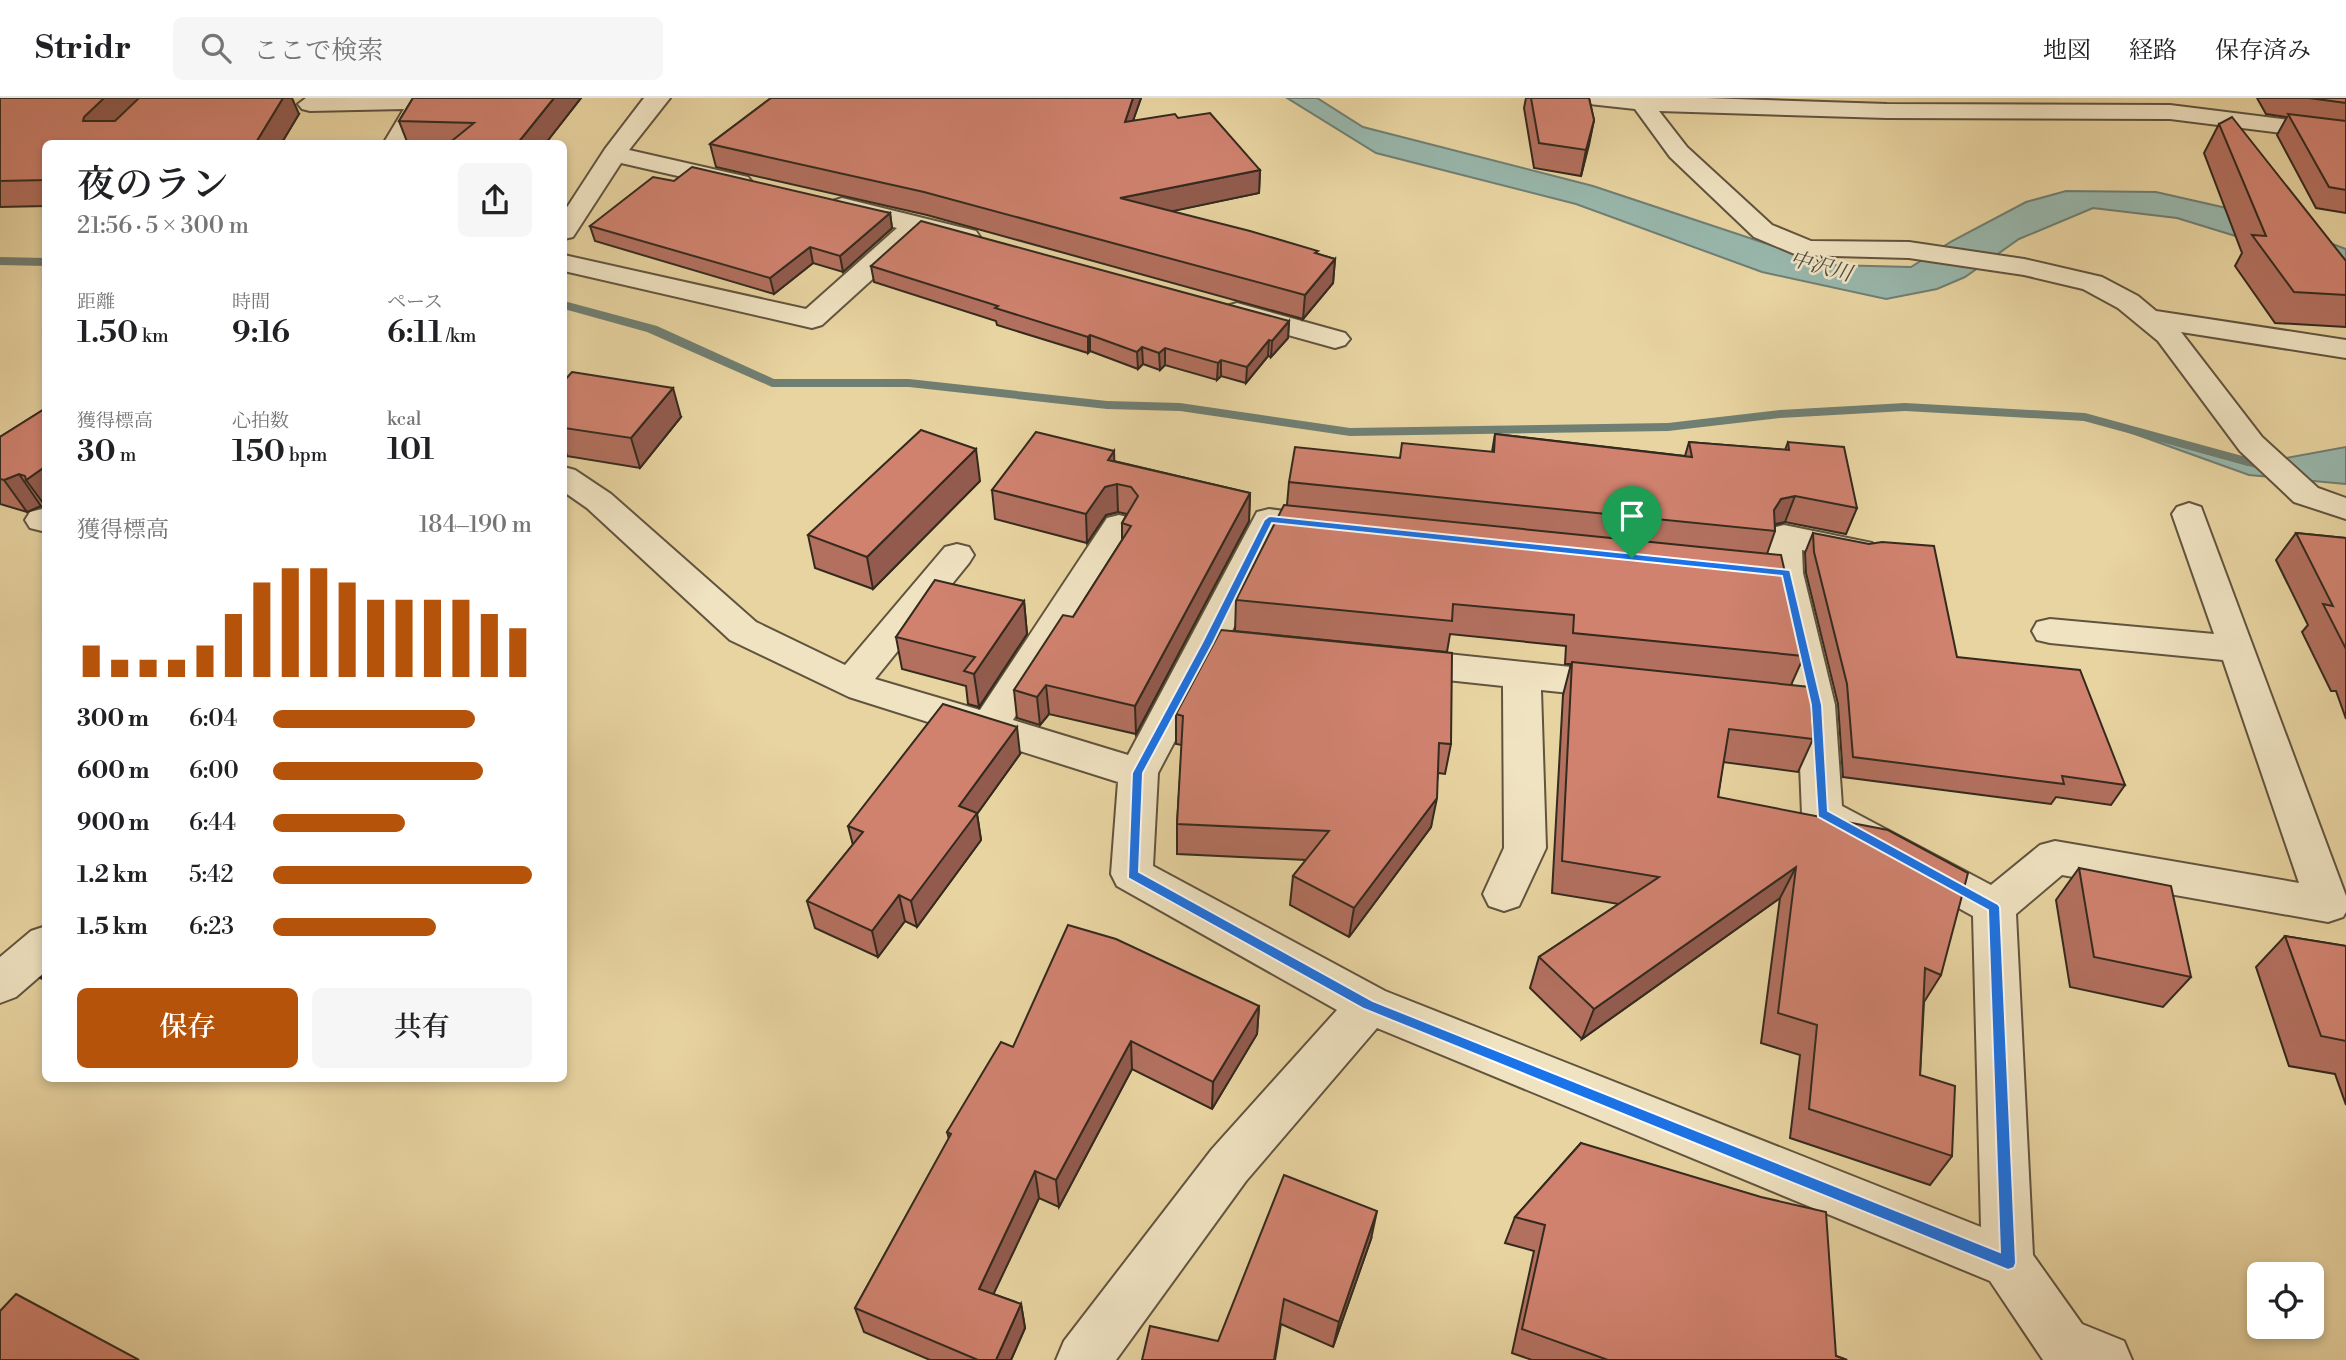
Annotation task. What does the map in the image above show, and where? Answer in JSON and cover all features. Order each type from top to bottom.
[{"type":"street","points":[[567,226],[614,154],[650,104],[658,98]]},
{"type":"street","points":[[1588,98],[1887,111],[2156,112],[2346,134]]},
{"type":"street","points":[[310,104],[421,100]]},
{"type":"street","points":[[398,140],[421,100]]},
{"type":"street","points":[[1648,101],[1647,113],[1663,135],[1763,231],[1807,249],[1909,250],[2003,263],[2092,283],[2128,302],[2168,335],[2251,444],[2306,495],[2346,509]]},
{"type":"street","points":[[2156,112],[2169,139]]},
{"type":"street","points":[[614,154],[759,187]]},
{"type":"street","points":[[811,199],[916,223],[998,246]]},
{"type":"street","points":[[567,263],[812,319],[916,223]]},
{"type":"street","points":[[1213,305],[1335,339]]},
{"type":"street","points":[[2147,318],[2346,349]]},
{"type":"street","points":[[567,485],[599,501],[743,631],[851,683],[1138,773]]},
{"type":"street","points":[[1994,907],[2055,857],[2328,905],[2189,514]]},
{"type":"street","points":[[1365,530],[1269,520],[1208,643],[1138,773],[1132,874],[1369,1005],[2008,1263],[2077,1354]]},
{"type":"street","points":[[989,727],[1119,526]]},
{"type":"street","points":[[1861,551],[1784,536],[1786,573],[1816,705],[1822,814],[1994,907]]},
{"type":"street","points":[[851,683],[957,555]]},
{"type":"street","points":[[1709,566],[1786,573]]},
{"type":"street","points":[[2050,631],[2237,649]]},
{"type":"street","points":[[1208,643],[1303,652]]},
{"type":"street","points":[[1358,658],[1656,689]]},
{"type":"street","points":[[1504,894],[1525,848],[1522,675]]},
{"type":"street","points":[[1723,696],[1816,705]]},
{"type":"street","points":[[1994,907],[2008,1263]]},
{"type":"street","points":[[0,984],[42,947]]},
{"type":"street","points":[[1083,1360],[1230,1165],[1369,1005]]},
{"type":"water","name":"中沢川","points":[[1287,98],[1317,98],[1363,127],[1593,186],[1831,265],[1911,267],[1952,241],[2026,202],[2066,191],[2156,192],[2253,214],[2346,249],[2346,270],[2177,218],[2093,208],[2019,239],[1965,277],[1937,289],[1886,299],[1762,272],[1576,204],[1376,153]]},
{"type":"water","points":[[2121,429],[2248,465],[2346,447],[2346,484],[2249,475]]},
{"type":"building","points":[[0,98],[104,98],[83,121],[115,121],[139,98],[283,98],[257,140],[42,140],[42,180],[0,181]]},
{"type":"building","points":[[413,98],[554,98],[520,140],[453,140],[474,123],[399,121]]},
{"type":"building","points":[[771,98],[1133,98],[1125,122],[1175,114],[1178,118],[1210,113],[1260,170],[1120,198],[1250,231],[1318,251],[1315,253],[1335,259],[1305,295],[924,192],[710,144]]},
{"type":"building","points":[[1531,98],[1589,98],[1594,120],[1586,150],[1539,143]]},
{"type":"building","points":[[2309,98],[2346,98],[2346,103]]},
{"type":"building","points":[[2288,114],[2346,121],[2346,190],[2329,187]]},
{"type":"building","points":[[2232,117],[2346,261],[2346,295],[2294,292],[2252,235],[2266,236],[2219,124]]},
{"type":"building","points":[[692,167],[890,213],[840,256],[810,247],[770,278],[590,226],[653,177],[674,181]]},
{"type":"building","points":[[921,221],[1289,321],[1247,367],[1221,360],[1218,363],[1165,348],[1159,353],[1142,347],[1137,352],[871,266]]},
{"type":"building","points":[[572,372],[673,388],[631,438],[567,428],[567,378]]},
{"type":"building","points":[[42,411],[42,469],[26,480],[25,476],[19,474],[0,479],[0,437]]},
{"type":"building","points":[[921,430],[976,449],[867,557],[808,535]]},
{"type":"building","points":[[1036,432],[1114,451],[1108,460],[1250,493],[1135,706],[1046,685],[1037,697],[1014,690],[1063,615],[1073,617],[1131,526],[1122,523],[1138,496],[1131,487],[1117,484],[1105,487],[1086,514],[992,490]]},
{"type":"building","points":[[1495,434],[1692,457],[1689,442],[1789,450],[1788,442],[1844,447],[1857,508],[1795,496],[1781,499],[1774,510],[1775,531],[1289,482],[1295,447],[1400,458],[1402,443],[1494,452]]},
{"type":"building","points":[[1284,505],[1781,555],[1804,656],[1573,633],[1574,615],[1453,604],[1452,621],[1236,600]]},
{"type":"building","points":[[1813,533],[1869,544],[1882,542],[1934,546],[1957,657],[2080,670],[2125,785],[2062,776],[2064,784],[1853,757],[1847,684],[1814,552]]},
{"type":"building","points":[[2296,533],[2346,538],[2346,649],[2323,604],[2333,606]]},
{"type":"building","points":[[935,580],[1024,601],[974,674],[964,671],[975,657],[896,637]]},
{"type":"building","points":[[1221,630],[1452,653],[1451,744],[1439,743],[1437,798],[1354,908],[1293,876],[1329,831],[1177,824],[1183,716],[1176,714]]},
{"type":"building","points":[[1572,662],[1810,687],[1813,739],[1729,729],[1718,797],[1888,830],[1968,873],[1941,975],[1925,968],[1920,1075],[1955,1086],[1952,1156],[1809,1109],[1817,1025],[1778,1013],[1796,867],[1594,1009],[1539,957],[1659,877],[1562,861]]},
{"type":"building","points":[[943,704],[1017,727],[959,806],[977,813],[911,901],[899,895],[872,931],[807,901],[863,832],[848,826]]},
{"type":"building","points":[[2079,868],[2171,886],[2191,977],[2094,957]]},
{"type":"building","points":[[1068,925],[1116,939],[1259,1006],[1213,1082],[1131,1041],[1056,1180],[1035,1171],[979,1289],[1021,1304],[996,1360],[978,1360],[855,1308],[951,1134],[947,1132],[1001,1042],[1013,1047]]},
{"type":"building","points":[[2285,936],[2346,946],[2346,1041],[2321,1036]]},
{"type":"building","points":[[1581,1143],[1761,1197],[1826,1212],[1836,1356],[1847,1360],[1608,1360],[1522,1329],[1545,1225],[1515,1217]]},
{"type":"building","points":[[1284,1175],[1377,1211],[1339,1322],[1284,1299],[1274,1360],[1142,1360],[1150,1326],[1218,1341]]},
{"type":"building","points":[[16,1294],[139,1360],[0,1360],[0,1311]]},
{"type":"waterway","points":[[0,261],[42,262]]},
{"type":"waterway","points":[[567,306],[652,329],[772,383],[909,383],[1107,405],[1180,407],[1350,432],[1668,427],[1780,414],[1905,407],[2085,417],[2274,469]]},
{"type":"route","points":[[1269,520],[1632,558],[1786,573],[1816,705],[1822,814],[1994,907],[2008,1263],[1369,1005],[1132,874],[1138,773],[1208,643],[1269,520]]}]
